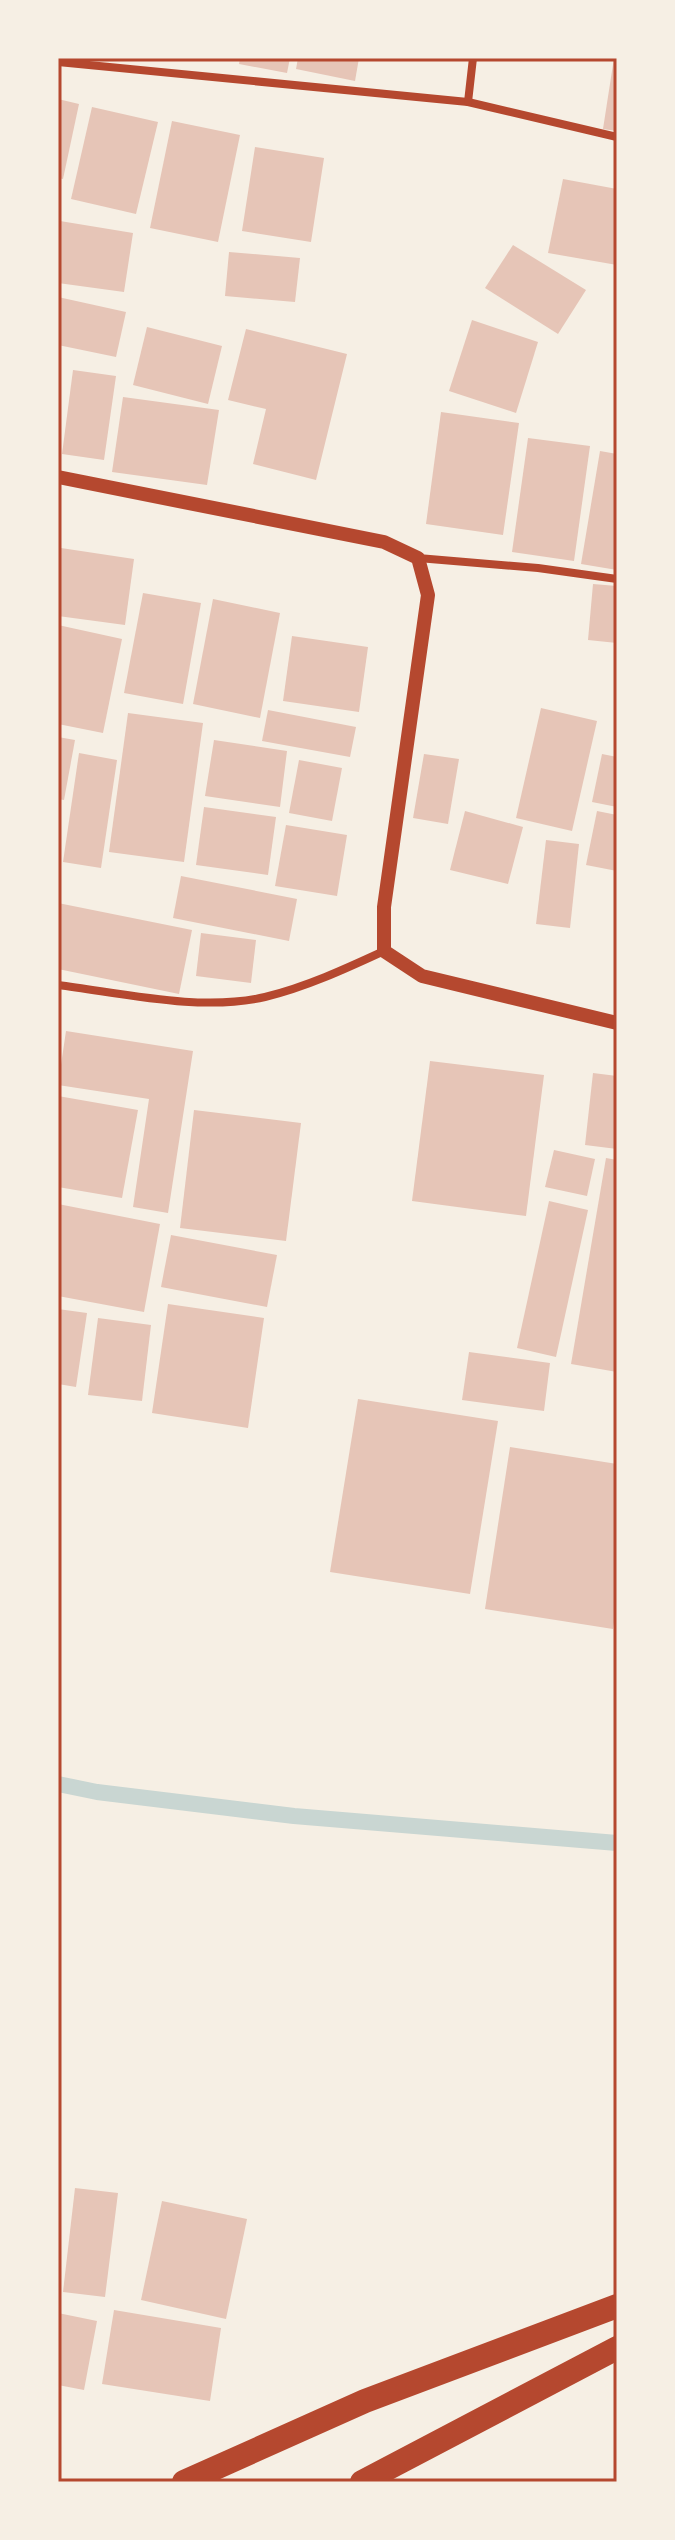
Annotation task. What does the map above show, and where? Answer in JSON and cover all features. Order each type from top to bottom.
[{"type":"highway","points":[[184,2482],[365,2401],[617,2306]]},
{"type":"highway","points":[[362,2482],[617,2348]]},
{"type":"street","points":[[468,102],[473,58]]},
{"type":"street","points":[[58,62],[468,102],[617,137]]},
{"type":"street","points":[[58,477],[384,542],[418,558],[538,568],[617,579]]},
{"type":"street","points":[[384,951],[384,907],[428,595],[418,558]]},
{"type":"street","points":[[58,985],[203,1003],[263,998],[331,976],[384,951]]},
{"type":"street","points":[[384,951],[422,976],[617,1023]]},
{"type":"building","points":[[240,58],[290,58],[287,73],[239,64]]},
{"type":"building","points":[[298,58],[359,58],[355,81],[296,69]]},
{"type":"building","points":[[614,58],[617,58],[617,131],[603,129]]},
{"type":"building","points":[[58,99],[79,104],[63,179],[58,178]]},
{"type":"building","points":[[92,107],[158,122],[136,214],[71,199]]},
{"type":"building","points":[[172,121],[240,135],[218,242],[150,228]]},
{"type":"building","points":[[255,147],[324,158],[311,242],[242,231]]},
{"type":"building","points":[[563,179],[617,189],[617,265],[548,253]]},
{"type":"building","points":[[60,221],[133,233],[124,292],[58,283]]},
{"type":"building","points":[[513,245],[586,290],[558,334],[485,288]]},
{"type":"building","points":[[229,252],[300,258],[295,302],[225,296]]},
{"type":"building","points":[[58,297],[126,312],[116,357],[58,345]]},
{"type":"building","points":[[472,320],[538,342],[516,413],[449,391]]},
{"type":"building","points":[[147,327],[222,346],[208,404],[133,385]]},
{"type":"building","points":[[246,329],[347,354],[316,480],[253,464],[266,409],[228,400]]},
{"type":"building","points":[[73,370],[116,376],[104,460],[62,454]]},
{"type":"building","points":[[123,397],[219,410],[207,485],[112,472]]},
{"type":"building","points":[[441,412],[519,423],[503,535],[426,524]]},
{"type":"building","points":[[528,438],[590,446],[574,561],[512,552]]},
{"type":"building","points":[[600,451],[617,454],[617,570],[581,564]]},
{"type":"building","points":[[61,548],[134,559],[125,625],[58,616]]},
{"type":"building","points":[[593,584],[617,586],[617,643],[588,640]]},
{"type":"building","points":[[143,593],[201,603],[183,704],[124,693]]},
{"type":"building","points":[[213,599],[280,613],[260,718],[193,704]]},
{"type":"building","points":[[58,625],[122,639],[103,733],[58,724]]},
{"type":"building","points":[[292,636],[368,647],[359,712],[283,701]]},
{"type":"building","points":[[541,708],[597,721],[572,831],[516,818]]},
{"type":"building","points":[[268,710],[356,727],[350,757],[262,741]]},
{"type":"building","points":[[128,713],[203,723],[184,862],[109,852]]},
{"type":"building","points":[[58,737],[75,740],[64,800],[58,799]]},
{"type":"building","points":[[214,740],[287,751],[280,807],[205,796]]},
{"type":"building","points":[[79,753],[117,760],[101,868],[63,862]]},
{"type":"building","points":[[424,754],[459,759],[448,824],[413,818]]},
{"type":"building","points":[[602,754],[617,757],[617,807],[592,802]]},
{"type":"building","points":[[299,760],[342,768],[332,821],[289,813]]},
{"type":"building","points":[[204,807],[276,817],[268,875],[196,865]]},
{"type":"building","points":[[465,811],[523,827],[508,884],[450,870]]},
{"type":"building","points":[[597,811],[617,815],[617,871],[586,865]]},
{"type":"building","points":[[286,825],[347,835],[337,896],[275,886]]},
{"type":"building","points":[[546,840],[579,844],[570,928],[536,924]]},
{"type":"building","points":[[181,876],[297,899],[289,941],[173,918]]},
{"type":"building","points":[[58,903],[192,930],[179,994],[58,969]]},
{"type":"building","points":[[201,933],[256,940],[251,983],[196,976]]},
{"type":"building","points":[[66,1031],[193,1051],[168,1213],[133,1207],[149,1099],[58,1085]]},
{"type":"building","points":[[430,1061],[544,1075],[526,1216],[412,1201]]},
{"type":"building","points":[[593,1073],[617,1076],[617,1149],[585,1145]]},
{"type":"building","points":[[58,1096],[138,1110],[122,1198],[58,1187]]},
{"type":"building","points":[[194,1110],[301,1123],[286,1241],[180,1228]]},
{"type":"building","points":[[554,1150],[595,1159],[587,1196],[545,1187]]},
{"type":"building","points":[[606,1158],[617,1160],[617,1372],[571,1364]]},
{"type":"building","points":[[549,1201],[588,1210],[556,1357],[517,1348]]},
{"type":"building","points":[[58,1204],[160,1224],[144,1312],[58,1296]]},
{"type":"building","points":[[171,1235],[277,1255],[267,1307],[161,1287]]},
{"type":"building","points":[[168,1304],[264,1318],[248,1428],[152,1413]]},
{"type":"building","points":[[58,1309],[87,1313],[76,1387],[58,1384]]},
{"type":"building","points":[[98,1318],[151,1325],[142,1401],[88,1395]]},
{"type":"building","points":[[469,1352],[550,1363],[544,1411],[462,1400]]},
{"type":"building","points":[[358,1399],[498,1421],[470,1594],[330,1572]]},
{"type":"building","points":[[510,1447],[617,1464],[617,1602],[613,1629],[485,1609]]},
{"type":"building","points":[[75,2188],[118,2193],[105,2297],[63,2292]]},
{"type":"building","points":[[162,2201],[247,2219],[226,2319],[141,2300]]},
{"type":"building","points":[[114,2310],[221,2328],[210,2401],[102,2384]]},
{"type":"building","points":[[58,2313],[97,2321],[84,2390],[58,2385]]},
{"type":"waterway","points":[[58,1784],[97,1792],[294,1816],[617,1843]]}]
